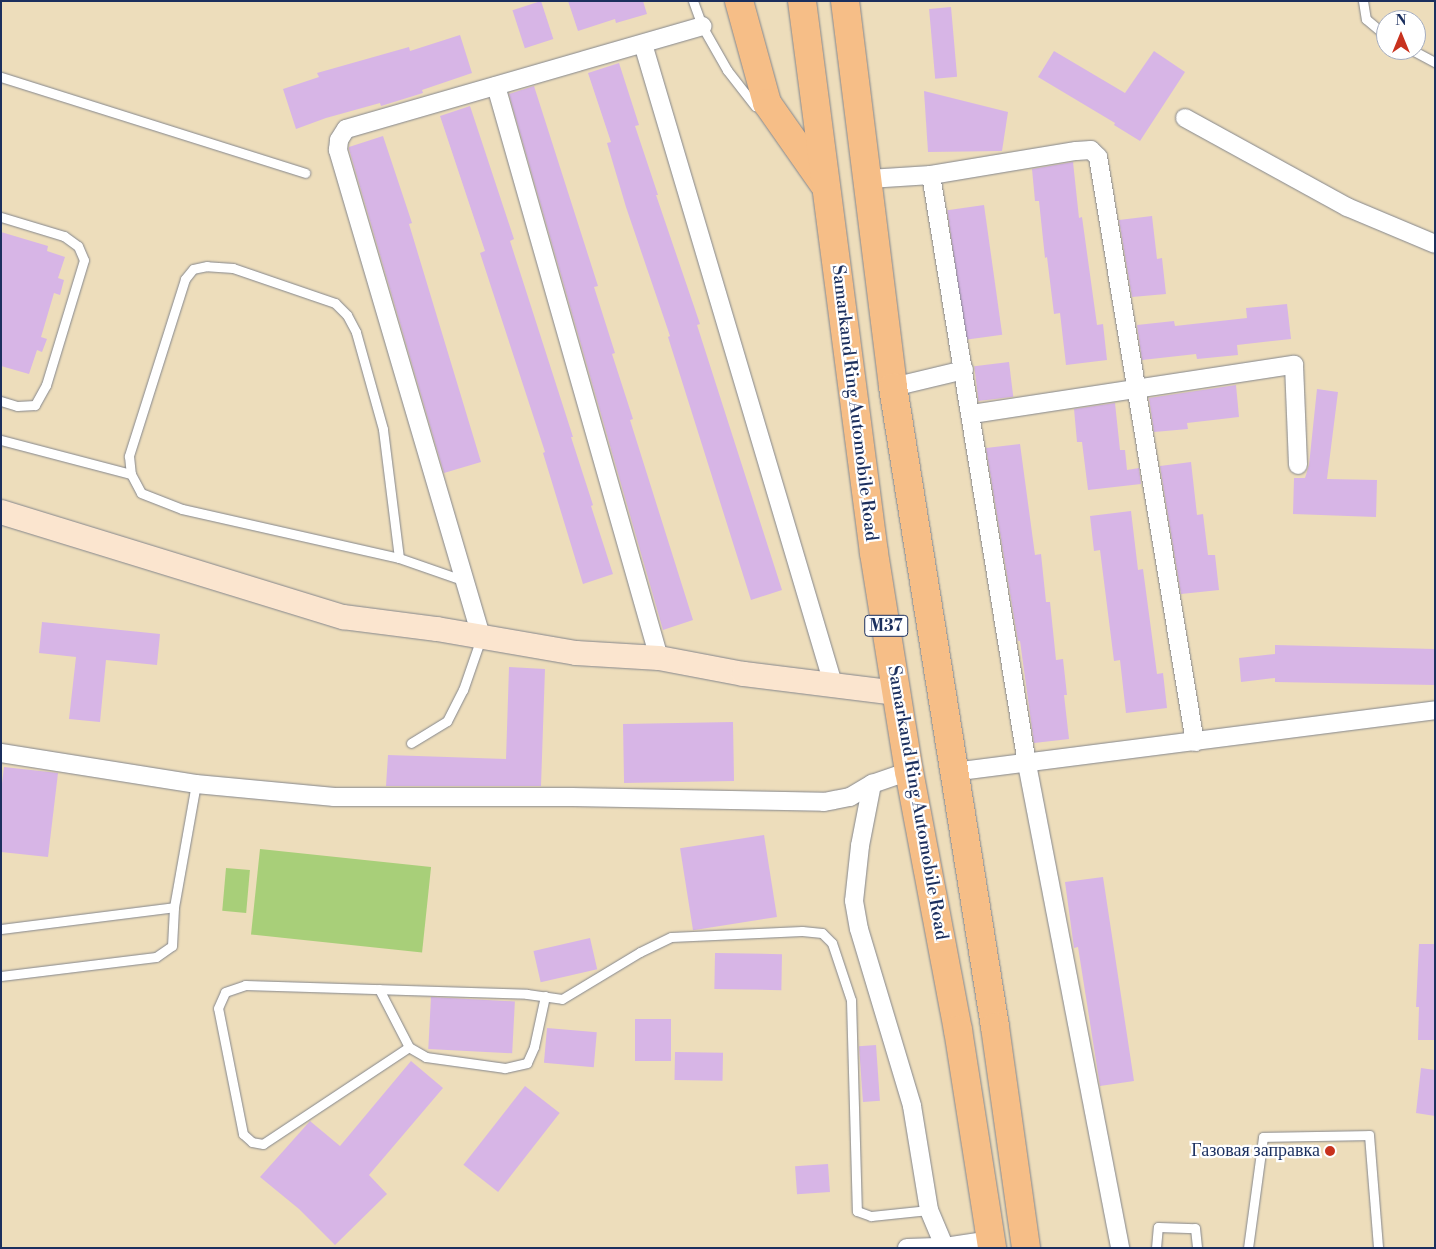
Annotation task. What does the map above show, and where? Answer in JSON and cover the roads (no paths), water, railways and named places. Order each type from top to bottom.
[{"type":"highway","points":[[739,1],[767,103],[826,187]]},
{"type":"highway","name":"Samarkand Ring Automobile Road","points":[[802,1],[874,553],[909,771],[958,1030],[991,1244]]},
{"type":"highway","name":"M37","points":[[845,1],[869,178],[893,387],[995,1026],[1026,1248]]},
{"type":"highway","points":[[860,1],[869,178]]},
{"type":"street","points":[[481,636],[338,150],[338,140],[346,128],[702,26]]},
{"type":"street","points":[[643,44],[834,687]]},
{"type":"street","points":[[496,86],[659,658]]},
{"type":"street","points":[[1186,118],[1347,207],[1435,244]]},
{"type":"street","points":[[869,178],[931,175],[1076,151],[1091,150],[1098,157],[1195,742]]},
{"type":"street","points":[[931,175],[972,414],[1027,764],[1120,1248]]},
{"type":"street","points":[[972,414],[1294,365],[1298,466]]},
{"type":"street","points":[[893,387],[964,370]]},
{"type":"street","points":[[1,512],[343,618],[481,636],[576,653],[659,658],[744,674],[834,687],[897,693]]},
{"type":"street","points":[[953,772],[1027,764],[1435,710]]},
{"type":"street","points":[[1,753],[196,784],[334,797],[572,797],[824,802],[850,797],[872,784],[909,771]]},
{"type":"street","points":[[872,784],[860,846],[854,900],[859,929],[912,1106],[929,1210],[945,1247]]},
{"type":"street","points":[[907,1248],[991,1244]]},
{"type":"lane","points":[[693,1],[702,26],[727,70],[754,106]]},
{"type":"lane","points":[[1363,1],[1366,19],[1376,28]]},
{"type":"lane","points":[[1,77],[305,173]]},
{"type":"lane","points":[[1,217],[64,236],[78,246],[84,260],[46,385],[35,405],[16,406],[1,401]]},
{"type":"lane","points":[[399,558],[383,429],[356,332],[347,315],[335,304],[233,268],[207,266],[193,269],[185,279],[129,456],[131,474],[141,493],[182,509],[399,558],[465,581]]},
{"type":"lane","points":[[1,440],[131,474]]},
{"type":"lane","points":[[411,743],[447,721],[463,690],[481,636]]},
{"type":"lane","points":[[1,976],[156,957],[172,946],[174,907],[196,784]]},
{"type":"lane","points":[[1,929],[174,907]]},
{"type":"lane","points":[[409,1047],[263,1144],[252,1142],[243,1134],[218,1008],[226,992],[245,985],[545,996],[562,999],[640,952],[671,937],[802,931],[822,933],[832,943],[851,1000],[857,1211],[871,1216],[929,1210]]},
{"type":"lane","points":[[379,989],[409,1047],[426,1057],[506,1068],[527,1063],[534,1047],[545,996]]},
{"type":"lane","points":[[1248,1248],[1263,1137],[1369,1135],[1378,1248]]},
{"type":"lane","points":[[1156,1248],[1158,1227],[1195,1228],[1197,1248]]},
{"type":"place","name":"Газовая заправка","points":[[1330,1151]]}]
